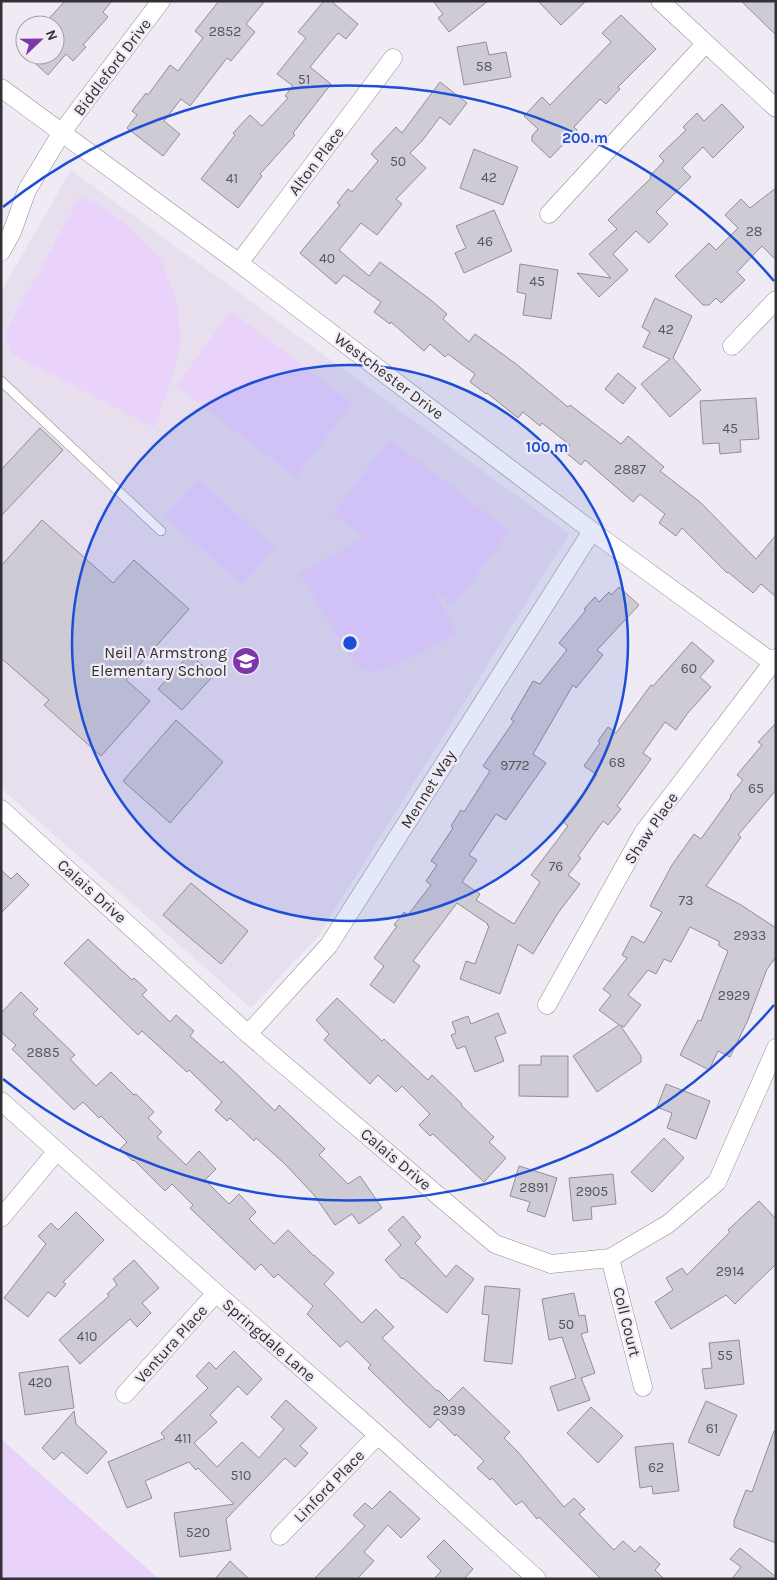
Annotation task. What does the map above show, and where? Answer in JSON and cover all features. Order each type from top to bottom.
[{"type":"street","name":"Biddleford Drive","points":[[1,252],[12,232],[27,190],[62,132],[162,1]]},
{"type":"street","points":[[660,1],[776,108]]},
{"type":"street","points":[[549,214],[705,44]]},
{"type":"street","name":"Alton Place","points":[[240,263],[393,58]]},
{"type":"street","name":"Westchester Drive","points":[[1,88],[240,263],[592,532],[775,662]]},
{"type":"street","points":[[732,346],[776,300]]},
{"type":"street","name":"Mennet Way","points":[[248,1034],[329,945],[592,532]]},
{"type":"street","name":"Shaw Place","points":[[547,1005],[643,833],[775,662]]},
{"type":"street","name":"Calais Drive","points":[[1,809],[248,1034],[495,1244],[551,1264],[610,1258],[668,1224],[717,1182],[776,1048]]},
{"type":"street","name":"Springdale Lane","points":[[1,1100],[216,1294],[378,1434],[536,1578]]},
{"type":"street","points":[[1,1218],[58,1151]]},
{"type":"street","name":"Coll Court","points":[[610,1258],[643,1387]]},
{"type":"street","name":"Ventura Place","points":[[125,1394],[216,1294]]},
{"type":"street","name":"Linford Place","points":[[280,1536],[378,1434]]},
{"type":"lane","points":[[1,381],[161,531]]},
{"type":"shaded area","name":"Neil A Armstrong Elementary School","points":[[71,170],[569,534],[319,935],[251,1008],[1,788],[1,292]]},
{"type":"shaded area","points":[[80,197],[100,205],[129,227],[160,258],[176,300],[181,341],[171,381],[154,427],[13,355],[4,335]]},
{"type":"shaded area","points":[[231,311],[352,403],[296,477],[176,386]]},
{"type":"shaded area","points":[[389,439],[510,531],[453,606],[435,592],[456,634],[401,663],[372,672],[363,669],[352,660],[299,573],[364,538],[333,514]]},
{"type":"shaded area","points":[[198,479],[275,548],[242,585],[165,516]]},
{"type":"shaded area","points":[[1,1439],[159,1579],[1,1579]]},
{"type":"building","points":[[65,1],[112,1],[103,12],[108,17],[83,45],[86,47],[73,61],[66,54],[65,55],[65,15],[52,15]]},
{"type":"building","points":[[219,1],[265,1],[246,24],[255,32],[231,61],[227,58],[190,106],[181,99],[164,121],[180,134],[163,156],[127,128],[137,115],[132,111],[146,93],[148,95],[170,65],[178,71],[203,38],[195,31]]},
{"type":"building","points":[[324,1],[331,1],[358,24],[346,39],[338,33],[310,67],[331,84],[293,133],[295,135],[260,174],[262,176],[238,208],[201,179],[235,135],[233,133],[250,115],[262,126],[288,98],[285,96],[293,86],[277,74],[306,38],[298,32]]},
{"type":"building","points":[[433,1],[488,1],[449,32],[438,18],[443,14]]},
{"type":"building","points":[[538,1],[586,1],[561,25]]},
{"type":"building","points":[[741,1],[776,1],[776,35]]},
{"type":"building","points":[[621,15],[656,49],[618,87],[620,89],[606,104],[600,99],[574,127],[577,130],[550,158],[532,141],[532,136],[538,129],[524,116],[542,97],[550,105],[611,42],[602,33]]},
{"type":"building","points":[[486,42],[489,55],[506,52],[511,77],[464,85],[457,47]]},
{"type":"building","points":[[37,65],[57,65],[48,75]]},
{"type":"building","points":[[440,82],[467,103],[450,125],[440,117],[422,141],[410,153],[426,168],[396,199],[402,204],[377,235],[361,223],[339,250],[369,276],[380,262],[447,314],[443,319],[469,342],[475,334],[516,364],[568,407],[570,405],[621,444],[628,436],[664,467],[660,471],[700,502],[756,559],[776,535],[776,597],[761,584],[753,593],[727,573],[682,528],[676,536],[659,523],[665,514],[640,494],[633,502],[585,460],[581,465],[565,452],[570,445],[542,423],[540,426],[523,412],[518,418],[470,382],[475,374],[448,354],[445,357],[430,344],[424,351],[391,322],[390,324],[374,312],[381,302],[344,275],[336,284],[300,253],[340,205],[337,203],[348,189],[352,192],[378,161],[371,154],[396,127],[402,133]]},
{"type":"building","points":[[722,104],[744,127],[713,158],[703,147],[682,168],[691,177],[656,212],[668,224],[649,243],[636,231],[613,254],[628,270],[599,297],[577,273],[611,278],[589,254],[617,229],[608,220],[651,178],[650,176],[664,161],[659,156],[686,130],[683,127],[697,113],[704,121]]},
{"type":"building","points":[[474,149],[518,167],[503,205],[460,188]]},
{"type":"building","points":[[776,188],[776,260],[762,246],[737,272],[745,280],[721,303],[716,298],[709,305],[703,305],[675,276],[709,243],[716,250],[738,228],[725,215],[741,199],[750,208]]},
{"type":"building","points":[[494,210],[512,251],[464,273],[455,253],[466,248],[456,226]]},
{"type":"building","points":[[520,264],[558,270],[551,319],[523,315],[526,294],[517,292]]},
{"type":"building","points":[[655,298],[692,316],[673,358],[701,390],[670,417],[641,384],[670,359],[643,347],[650,332],[642,327]]},
{"type":"building","points":[[618,373],[636,388],[623,404],[605,389]]},
{"type":"building","points":[[756,398],[759,439],[740,440],[741,452],[720,454],[719,443],[703,444],[700,401]]},
{"type":"building","points":[[40,428],[63,450],[1,516],[1,470]]},
{"type":"building","points":[[42,520],[113,583],[134,560],[189,609],[126,680],[150,701],[101,756],[44,705],[49,700],[1,658],[1,566]]},
{"type":"building","points":[[619,587],[639,605],[597,650],[603,655],[576,688],[573,685],[533,754],[546,763],[506,820],[496,814],[469,855],[477,860],[462,882],[480,894],[476,900],[514,924],[540,882],[531,875],[568,826],[562,821],[597,775],[584,766],[600,743],[598,741],[608,727],[616,733],[651,685],[653,686],[692,642],[714,661],[700,677],[711,687],[687,714],[676,730],[665,722],[643,753],[651,759],[617,806],[621,809],[608,825],[603,821],[578,856],[581,858],[568,875],[580,884],[558,913],[533,954],[518,944],[500,994],[460,979],[466,961],[475,964],[489,926],[457,903],[413,961],[420,966],[394,1003],[370,985],[384,966],[374,958],[397,926],[394,925],[404,912],[408,915],[431,885],[426,881],[437,865],[431,861],[453,828],[451,826],[461,810],[464,812],[490,771],[483,766],[514,721],[511,719],[533,681],[540,684],[567,650],[559,643],[586,610],[584,609],[595,597],[599,602],[609,592],[611,595]]},
{"type":"building","points":[[190,654],[213,676],[182,710],[158,689]]},
{"type":"building","points":[[176,720],[223,762],[170,823],[123,781]]},
{"type":"building","points":[[776,723],[776,790],[738,835],[741,837],[706,886],[741,905],[776,928],[776,957],[767,969],[748,1020],[730,1057],[718,1051],[709,1070],[680,1055],[698,1020],[701,1021],[728,951],[718,945],[720,942],[690,927],[671,962],[664,959],[656,974],[648,970],[628,995],[641,1005],[624,1027],[620,1025],[641,1056],[641,1062],[597,1092],[573,1056],[619,1025],[599,1010],[611,995],[603,989],[627,958],[622,955],[632,936],[644,943],[662,912],[650,906],[672,865],[694,834],[701,839],[743,780],[737,775],[762,745],[758,742]]},
{"type":"building","points":[[1,870],[11,879],[17,873],[29,885],[1,913]]},
{"type":"building","points":[[191,883],[248,931],[221,964],[163,915]]},
{"type":"building","points":[[88,939],[132,980],[134,978],[147,990],[142,995],[170,1022],[176,1015],[194,1031],[190,1036],[221,1063],[223,1061],[275,1111],[279,1105],[325,1149],[319,1155],[348,1184],[360,1176],[382,1208],[359,1224],[352,1214],[335,1225],[314,1195],[284,1163],[256,1138],[254,1141],[230,1118],[227,1121],[215,1110],[222,1102],[189,1070],[187,1072],[142,1031],[138,1035],[64,963]]},
{"type":"building","points":[[21,992],[38,1009],[33,1014],[75,1055],[70,1059],[96,1086],[111,1072],[154,1112],[148,1118],[162,1132],[157,1137],[186,1165],[199,1151],[216,1169],[205,1180],[229,1204],[239,1194],[256,1212],[249,1219],[274,1244],[288,1230],[334,1273],[324,1284],[362,1323],[376,1309],[394,1327],[382,1338],[437,1391],[449,1401],[463,1387],[510,1432],[504,1438],[564,1507],[574,1498],[585,1509],[579,1514],[614,1550],[623,1541],[635,1552],[640,1546],[660,1564],[655,1570],[664,1579],[601,1579],[539,1517],[537,1519],[522,1501],[516,1505],[492,1478],[490,1480],[477,1468],[484,1461],[456,1434],[455,1436],[438,1419],[430,1428],[368,1368],[371,1365],[347,1341],[340,1347],[307,1314],[313,1306],[278,1274],[274,1278],[261,1264],[255,1270],[190,1208],[193,1205],[172,1184],[165,1191],[134,1160],[120,1149],[127,1142],[101,1116],[99,1118],[83,1102],[74,1110],[12,1049],[16,1045],[1,1032],[1,1013]]},
{"type":"building","points":[[337,998],[382,1041],[384,1039],[428,1080],[432,1075],[494,1137],[489,1142],[506,1158],[484,1182],[433,1134],[430,1136],[419,1125],[430,1114],[402,1086],[396,1092],[378,1075],[370,1084],[324,1040],[329,1034],[316,1020]]},
{"type":"building","points":[[498,1013],[506,1033],[495,1037],[504,1061],[475,1072],[465,1046],[457,1049],[451,1035],[456,1033],[452,1022],[468,1016],[471,1024]]},
{"type":"building","points":[[541,1056],[568,1056],[568,1097],[519,1096],[519,1065],[541,1065]]},
{"type":"building","points":[[666,1084],[710,1101],[696,1139],[667,1128],[672,1113],[657,1107]]},
{"type":"building","points":[[664,1138],[684,1158],[652,1192],[631,1172]]},
{"type":"building","points":[[519,1166],[557,1178],[545,1217],[527,1211],[530,1202],[510,1196]]},
{"type":"building","points":[[613,1174],[616,1204],[591,1207],[592,1219],[573,1221],[569,1178]]},
{"type":"building","points":[[759,1201],[776,1219],[776,1264],[735,1304],[726,1295],[671,1329],[655,1302],[673,1290],[666,1278],[682,1268],[687,1275],[730,1232],[728,1230]]},
{"type":"building","points":[[76,1212],[104,1240],[63,1282],[66,1284],[55,1297],[48,1292],[28,1317],[4,1298],[46,1244],[38,1236],[51,1223],[58,1230]]},
{"type":"building","points":[[403,1216],[421,1237],[415,1243],[446,1277],[456,1265],[474,1279],[447,1313],[402,1279],[385,1260],[401,1245],[388,1230]]},
{"type":"building","points":[[134,1260],[159,1288],[142,1303],[151,1313],[137,1327],[130,1319],[80,1364],[59,1340],[109,1296],[107,1294],[117,1285],[113,1279]]},
{"type":"building","points":[[485,1286],[520,1289],[512,1364],[484,1361],[489,1315],[482,1314]]},
{"type":"building","points":[[574,1293],[579,1316],[585,1315],[588,1332],[581,1334],[595,1373],[581,1378],[590,1400],[558,1411],[550,1387],[576,1378],[562,1337],[549,1340],[542,1299]]},
{"type":"building","points":[[739,1340],[744,1384],[705,1389],[702,1369],[712,1368],[709,1343]]},
{"type":"building","points":[[234,1351],[262,1379],[247,1395],[238,1386],[210,1415],[217,1422],[194,1443],[217,1467],[242,1442],[259,1458],[284,1429],[271,1417],[286,1400],[317,1428],[300,1446],[308,1453],[295,1467],[285,1458],[226,1519],[231,1550],[180,1557],[174,1513],[234,1504],[198,1468],[196,1470],[189,1462],[145,1481],[152,1498],[127,1508],[108,1462],[165,1438],[161,1433],[208,1388],[196,1376],[209,1362],[216,1369]]},
{"type":"building","points":[[68,1366],[74,1408],[25,1415],[19,1373]]},
{"type":"building","points":[[706,1401],[737,1415],[719,1456],[688,1442]]},
{"type":"building","points":[[591,1407],[623,1436],[598,1463],[567,1433]]},
{"type":"building","points":[[74,1411],[76,1424],[107,1452],[87,1474],[62,1452],[54,1460],[42,1448]]},
{"type":"building","points":[[774,1431],[776,1432],[776,1543],[734,1527],[734,1521],[746,1490],[752,1492]]},
{"type":"building","points":[[673,1443],[679,1491],[653,1494],[652,1486],[640,1488],[635,1447]]},
{"type":"building","points":[[390,1491],[420,1519],[401,1538],[388,1525],[364,1552],[374,1561],[357,1579],[314,1579],[365,1526],[353,1515],[365,1503],[372,1509]]},
{"type":"building","points":[[444,1540],[473,1569],[464,1579],[434,1579],[441,1571],[427,1557]]},
{"type":"building","points":[[740,1548],[776,1577],[776,1579],[732,1579],[741,1567],[730,1559]]},
{"type":"building","points":[[230,1561],[249,1579],[215,1579]]},
{"type":"place","name":"Neil A Armstrong Elementary School","points":[[246,661]]}]
